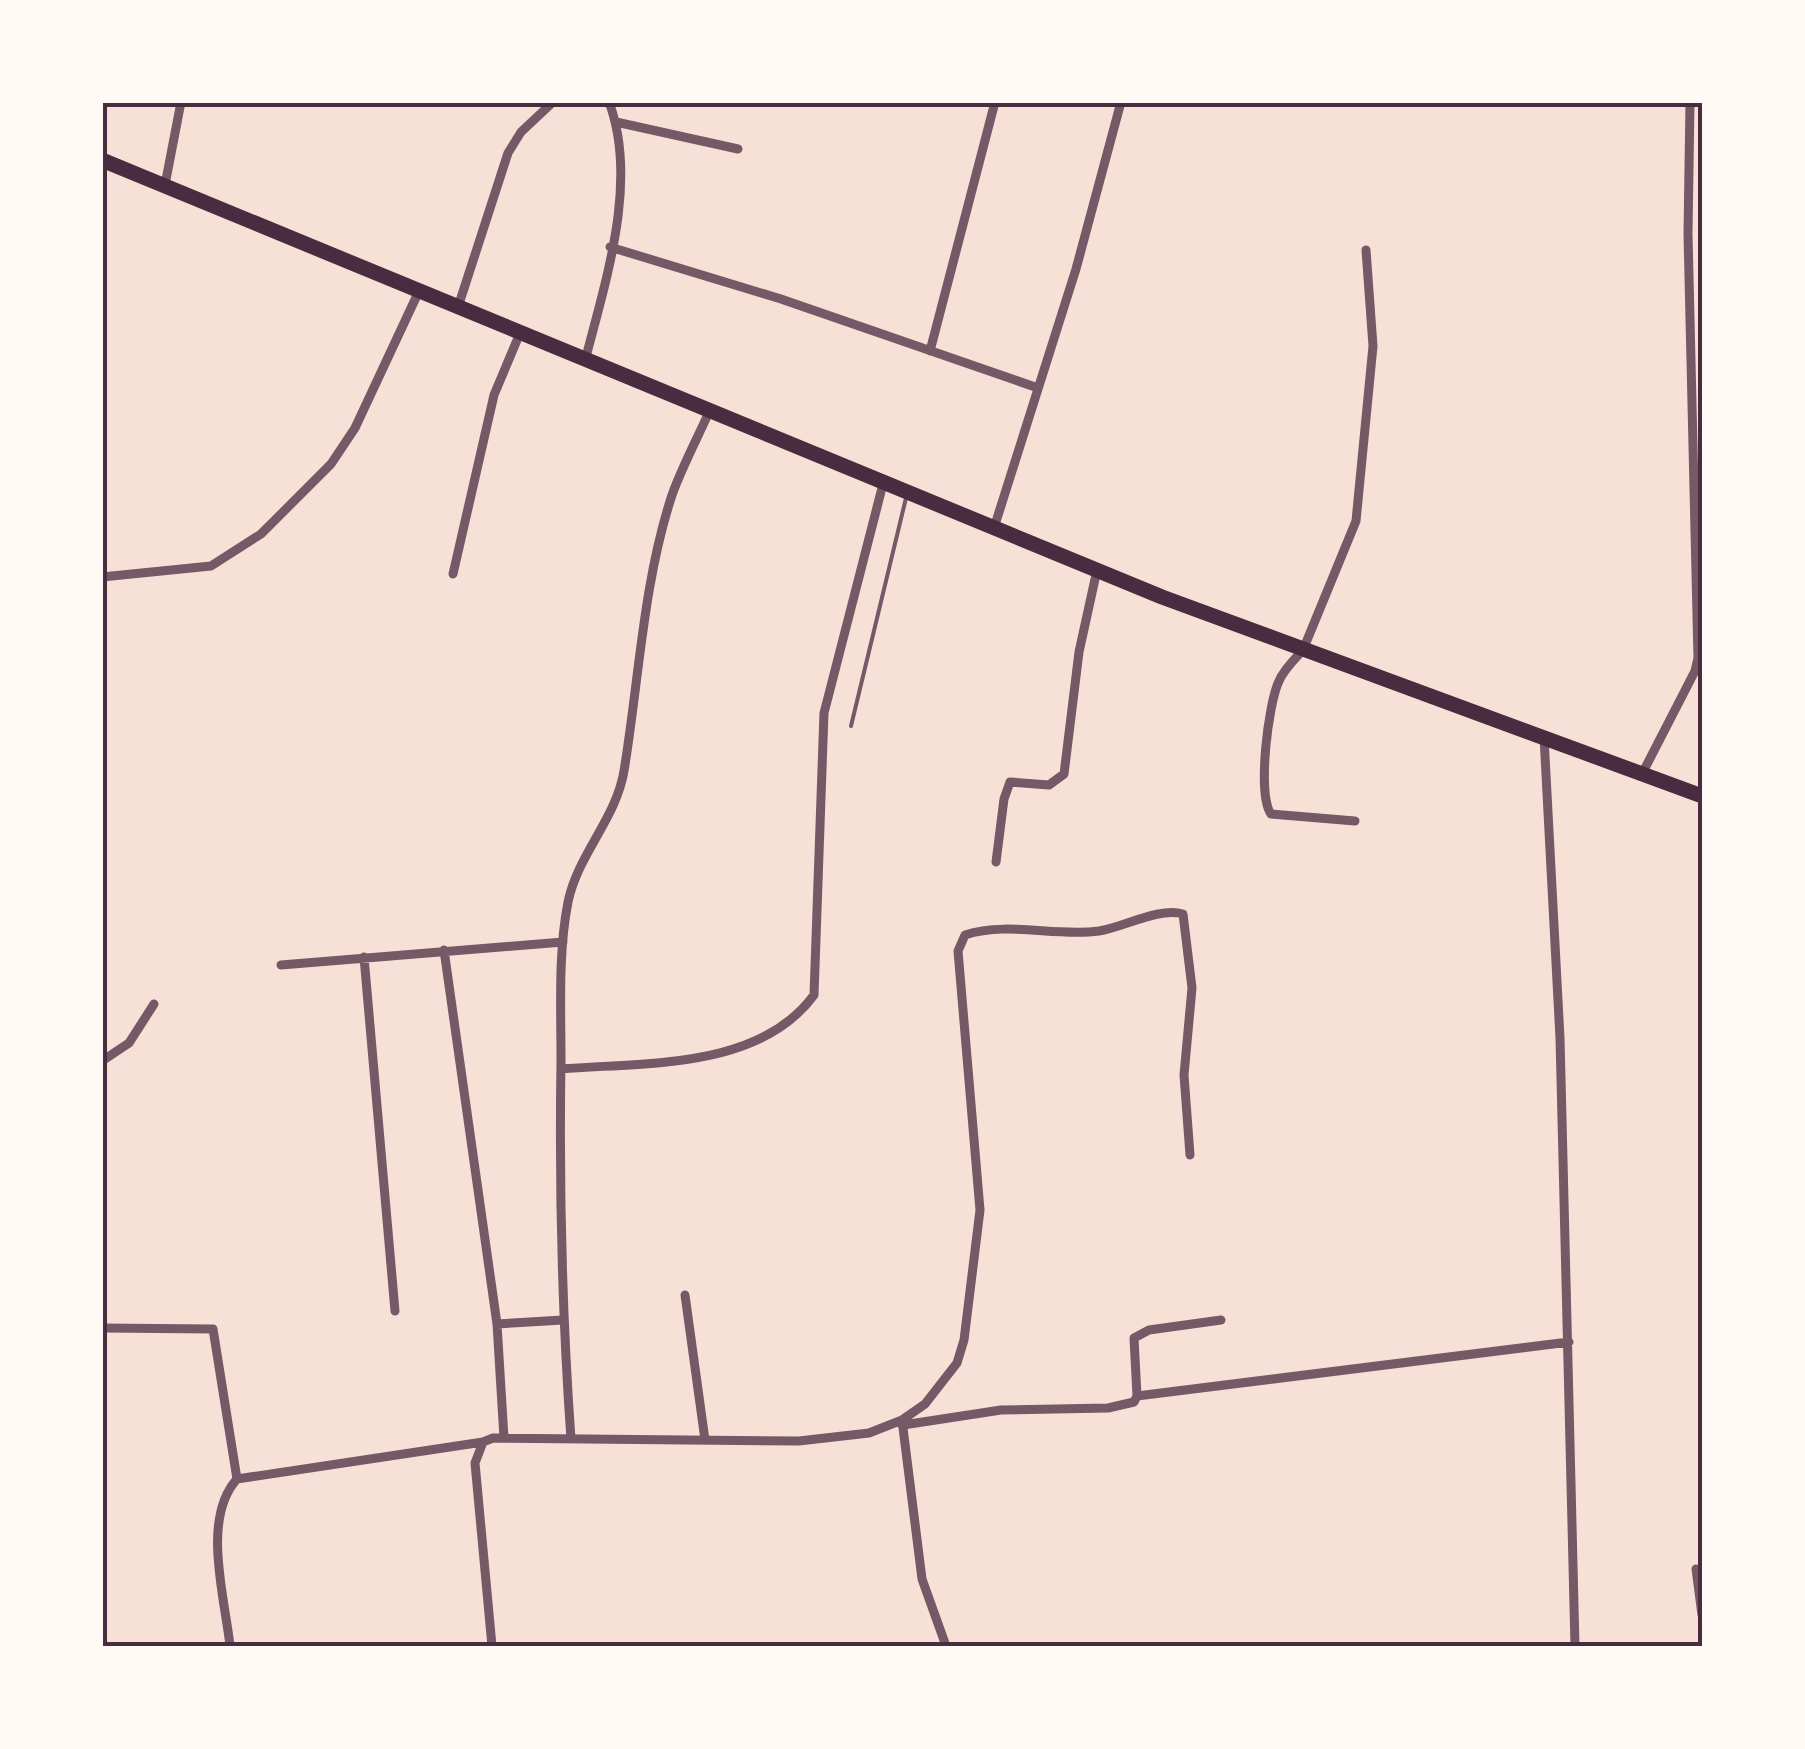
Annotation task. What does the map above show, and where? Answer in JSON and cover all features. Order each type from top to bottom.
[{"type":"highway","points":[[102,160],[1097,570],[1702,796]]},
{"type":"street","points":[[165,185],[180,102]]},
{"type":"street","points":[[458,307],[508,153],[521,132],[553,102]]},
{"type":"street","points":[[585,360],[610,248],[621,150],[609,102]]},
{"type":"street","points":[[930,350],[995,102]]},
{"type":"street","points":[[994,528],[1121,102]]},
{"type":"street","points":[[1642,774],[1695,672],[1698,658],[1688,263],[1690,102]]},
{"type":"street","points":[[616,122],[738,149]]},
{"type":"street","points":[[610,248],[1038,388]]},
{"type":"street","points":[[1356,821],[1283,817],[1271,814],[1265,806],[1276,690],[1304,650],[1347,550],[1362,484],[1372,346],[1366,250]]},
{"type":"street","points":[[1688,263],[1702,264]]},
{"type":"street","points":[[102,577],[211,566],[261,534],[331,464],[356,428],[420,291]]},
{"type":"street","points":[[453,574],[494,395],[520,333]]},
{"type":"street","points":[[571,1438],[563,1320],[563,942],[576,872],[612,811],[624,776],[654,570],[672,495],[709,412]]},
{"type":"street","points":[[561,1069],[719,1053],[749,1045],[798,1017],[814,995],[824,713],[882,484]]},
{"type":"street","points":[[996,862],[1010,782],[1049,785],[1064,774],[1079,652],[1097,570]]},
{"type":"street","points":[[1544,737],[1552,828],[1575,1646]]},
{"type":"street","points":[[902,1422],[925,1404],[957,1363],[964,1340],[980,1210],[958,951],[965,935],[992,930],[1096,931],[1166,914],[1183,914],[1192,988],[1184,1075],[1190,1155]]},
{"type":"street","points":[[281,965],[563,942]]},
{"type":"street","points":[[444,950],[497,1324],[504,1438]]},
{"type":"street","points":[[364,957],[394,1311]]},
{"type":"street","points":[[102,1061],[128,1043],[154,1004]]},
{"type":"street","points":[[686,1296],[705,1440]]},
{"type":"street","points":[[497,1324],[563,1320]]},
{"type":"street","points":[[230,1646],[219,1544],[225,1492],[237,1479],[255,1473],[504,1438],[799,1441],[869,1433],[902,1422],[1001,1410],[1108,1408],[1134,1402],[1137,1396],[1132,1344],[1140,1332],[1221,1320]]},
{"type":"street","points":[[102,1328],[213,1329],[237,1479]]},
{"type":"street","points":[[1137,1396],[1569,1342]]},
{"type":"street","points":[[902,1422],[922,1579],[946,1646]]},
{"type":"street","points":[[483,1442],[475,1463],[492,1646]]},
{"type":"street","points":[[1696,1568],[1702,1615]]},
{"type":"lane","points":[[852,726],[907,494]]}]
